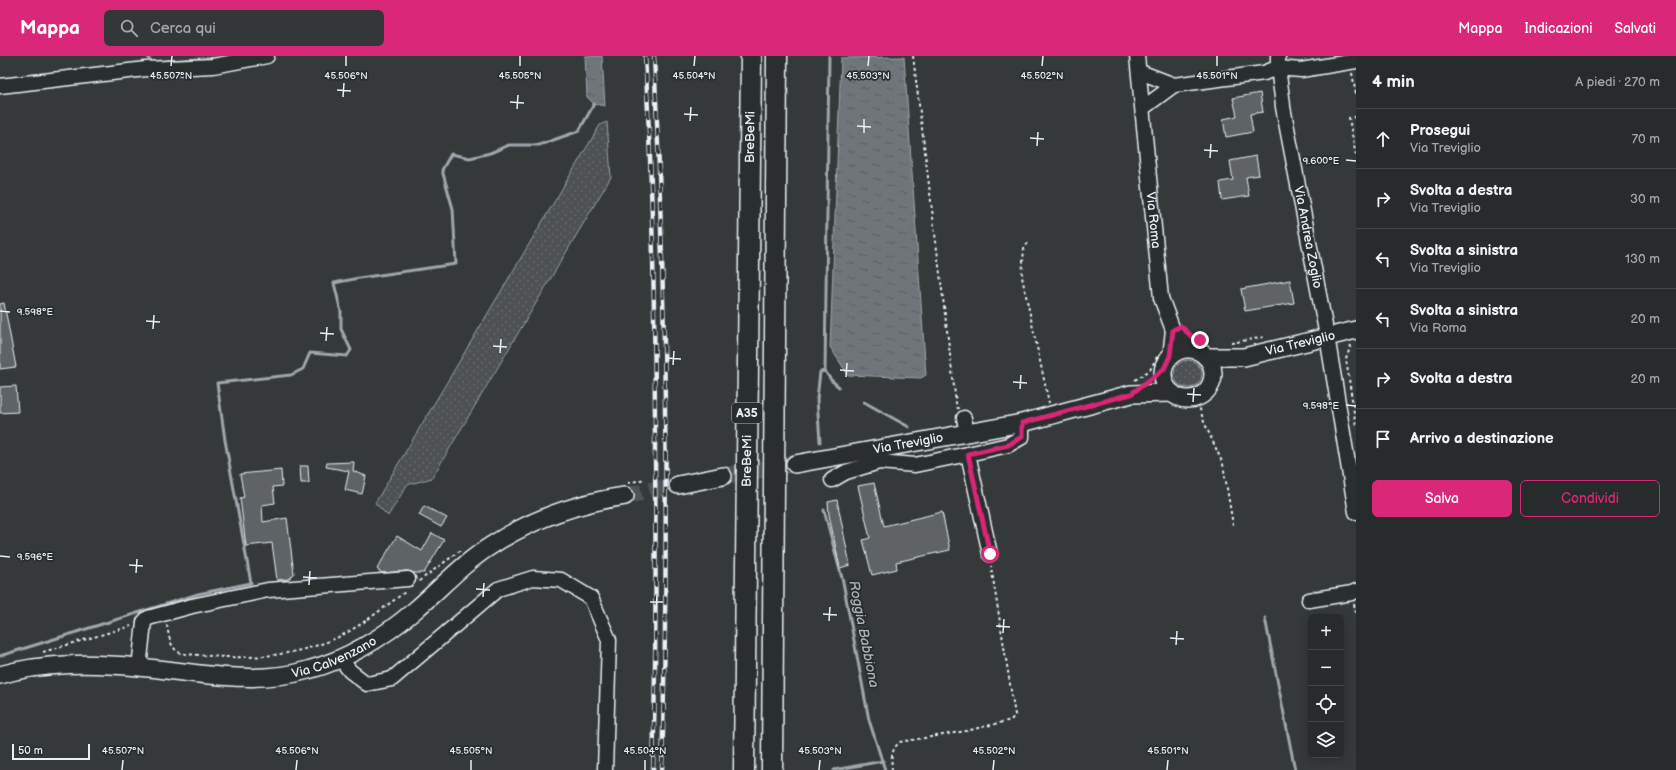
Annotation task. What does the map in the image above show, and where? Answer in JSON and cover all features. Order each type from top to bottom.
[{"type":"highway","name":"BreBeMi","points":[[744,770],[751,56]]},
{"type":"highway","name":"BreBeMi","points":[[772,770],[777,56]]},
{"type":"main road","name":"Via Treviglio","points":[[795,464],[965,426],[1022,423],[1132,387],[1164,359],[1182,350],[1244,357],[1326,336],[1354,337]]},
{"type":"main road","points":[[1200,353],[1210,363],[1213,378]]},
{"type":"main road","name":"Via Treviglio","points":[[1132,387],[1172,393],[1188,399],[1196,397],[1207,390],[1213,378],[1244,357]]},
{"type":"main road","points":[[1164,359],[1165,382],[1172,393]]},
{"type":"main road","points":[[678,485],[723,476]]},
{"type":"main road","name":"Via Calvenzano","points":[[0,675],[14,671],[84,665],[139,668],[213,676],[267,676],[308,670],[340,658],[384,634],[414,611],[448,579],[491,545],[548,516],[601,500],[625,496]]},
{"type":"street","points":[[0,86],[146,69],[213,66],[267,56]]},
{"type":"street","name":"Via Roma","points":[[1137,56],[1140,72],[1161,298],[1173,330],[1200,353]]},
{"type":"street","points":[[1140,72],[1174,85],[1264,73],[1278,62],[1301,70],[1353,61]]},
{"type":"street","name":"Via Andrea Zoglio","points":[[1278,62],[1286,122],[1326,336],[1356,512]]},
{"type":"street","points":[[1143,108],[1174,85]]},
{"type":"street","name":"Via Roma","points":[[1164,359],[1173,330]]},
{"type":"street","points":[[832,480],[846,472],[879,462],[915,465],[1008,445],[1022,437],[1022,423]]},
{"type":"street","points":[[968,454],[990,554]]},
{"type":"street","points":[[340,658],[350,671],[367,684],[392,679],[498,589],[533,578],[561,580],[591,598],[609,640],[605,770]]},
{"type":"street","points":[[139,668],[144,622],[148,618],[192,606],[268,590],[408,579]]},
{"type":"street","points":[[1309,600],[1352,593],[1356,591]]},
{"type":"path","points":[[913,56],[956,403],[965,426]]},
{"type":"path","points":[[1353,61],[1356,94]]},
{"type":"path","points":[[1356,117],[1349,118],[1356,156]]},
{"type":"path","points":[[1028,243],[1024,248],[1022,277],[1049,404],[1054,403]]},
{"type":"path","points":[[1230,343],[1270,336]]},
{"type":"path","points":[[1354,337],[1346,358],[1356,426]]},
{"type":"path","points":[[1132,387],[1164,359]]},
{"type":"path","points":[[1196,397],[1204,422],[1223,464],[1233,525]]},
{"type":"path","points":[[892,770],[892,753],[894,746],[900,742],[966,731],[1011,720],[1015,715],[990,554]]},
{"type":"path","points":[[38,653],[109,634],[144,622]]},
{"type":"shaded area","points":[[607,122],[611,177],[432,478],[407,485],[388,516],[375,503],[600,125]]},
{"type":"shaded area","points":[[1188,360],[1198,364],[1202,374],[1198,384],[1188,388],[1178,384],[1174,374],[1178,364]]},
{"type":"water","points":[[585,56],[602,56],[605,106],[594,104],[587,97]]},
{"type":"water","points":[[904,57],[926,375],[921,378],[848,375],[830,347],[841,58]]},
{"type":"building","points":[[1260,93],[1263,112],[1250,114],[1253,132],[1226,137],[1223,119],[1237,116],[1233,98]]},
{"type":"building","points":[[1256,156],[1259,175],[1246,177],[1249,196],[1222,200],[1220,182],[1233,180],[1230,161]]},
{"type":"building","points":[[1290,280],[1294,303],[1245,311],[1241,289]]},
{"type":"building","points":[[4,303],[16,367],[0,369],[0,304]]},
{"type":"building","points":[[16,386],[18,412],[0,413],[0,387]]},
{"type":"building","points":[[354,462],[353,471],[366,476],[362,494],[345,490],[349,471],[326,467],[327,463]]},
{"type":"building","points":[[300,466],[308,466],[309,483],[301,483]]},
{"type":"building","points":[[281,470],[282,486],[273,487],[275,503],[262,505],[263,522],[287,518],[294,574],[289,579],[277,580],[272,543],[246,546],[240,498],[244,497],[240,474]]},
{"type":"building","points":[[874,483],[884,526],[942,512],[950,550],[896,562],[897,569],[872,575],[863,540],[870,538],[858,486]]},
{"type":"building","points":[[837,500],[850,565],[840,568],[829,515],[828,502]]},
{"type":"building","points":[[424,506],[447,518],[441,527],[419,515]]},
{"type":"building","points":[[432,533],[444,540],[424,573],[407,571],[382,573],[377,569],[397,536],[422,551]]},
{"type":"waterway","points":[[829,56],[825,371],[831,380],[839,387]]},
{"type":"waterway","points":[[167,61],[219,58]]},
{"type":"waterway","points":[[0,656],[198,594],[251,583],[225,440],[217,383],[291,375],[303,369],[310,353],[347,356],[351,350],[341,329],[341,312],[334,283],[456,264],[453,209],[442,170],[451,154],[470,158],[490,153],[509,145],[539,145],[579,131],[594,104]]},
{"type":"waterway","name":"Roggia Babbiona","points":[[820,442],[817,399],[820,372],[825,371]]},
{"type":"waterway","points":[[864,402],[909,427]]},
{"type":"waterway","name":"Roggia Babbiona","points":[[824,510],[843,582],[869,720],[885,770]]},
{"type":"waterway","points":[[1265,618],[1295,770]]},
{"type":"waterway","points":[[834,770],[883,761]]},
{"type":"tunnel","points":[[723,476],[795,464]]},
{"type":"tunnel","points":[[625,496],[678,485]]},
{"type":"railway","points":[[645,56],[652,204],[655,352],[656,610],[653,770]]},
{"type":"railway","points":[[654,56],[664,324],[666,502],[662,770]]},
{"type":"route","points":[[990,554],[968,454],[1008,445],[1022,437],[1022,423],[1131,394],[1164,369],[1170,356],[1173,330],[1181,326],[1191,336],[1200,340]]}]
